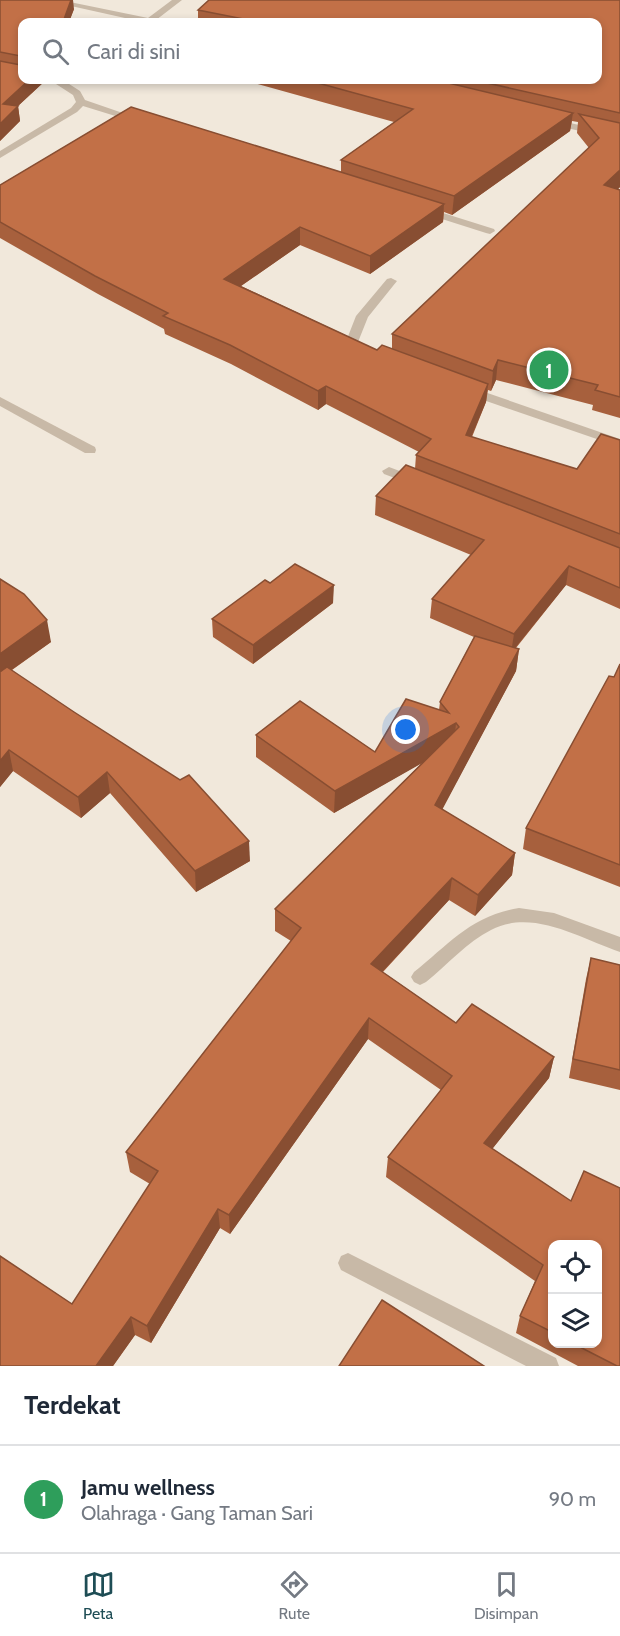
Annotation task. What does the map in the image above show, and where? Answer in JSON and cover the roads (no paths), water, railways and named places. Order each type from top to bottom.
[{"type":"street","points":[[48,0],[131,18]]},
{"type":"street","points":[[155,18],[178,0]]},
{"type":"street","points":[[66,84],[77,93],[81,102],[149,123]]},
{"type":"street","points":[[0,155],[74,110],[81,102]]},
{"type":"street","points":[[540,119],[620,136]]},
{"type":"street","points":[[410,206],[490,231]]},
{"type":"street","points":[[371,353],[351,344],[362,315],[391,281]]},
{"type":"street","points":[[458,387],[620,443]]},
{"type":"street","points":[[0,401],[90,450]]},
{"type":"street","points":[[389,471],[433,488]]},
{"type":"street","points":[[420,977],[485,925],[506,916],[527,915],[555,920],[620,945]]},
{"type":"street","points":[[348,1263],[548,1366]]},
{"type":"place","name":"Jamu wellness","points":[[549,370]]}]
